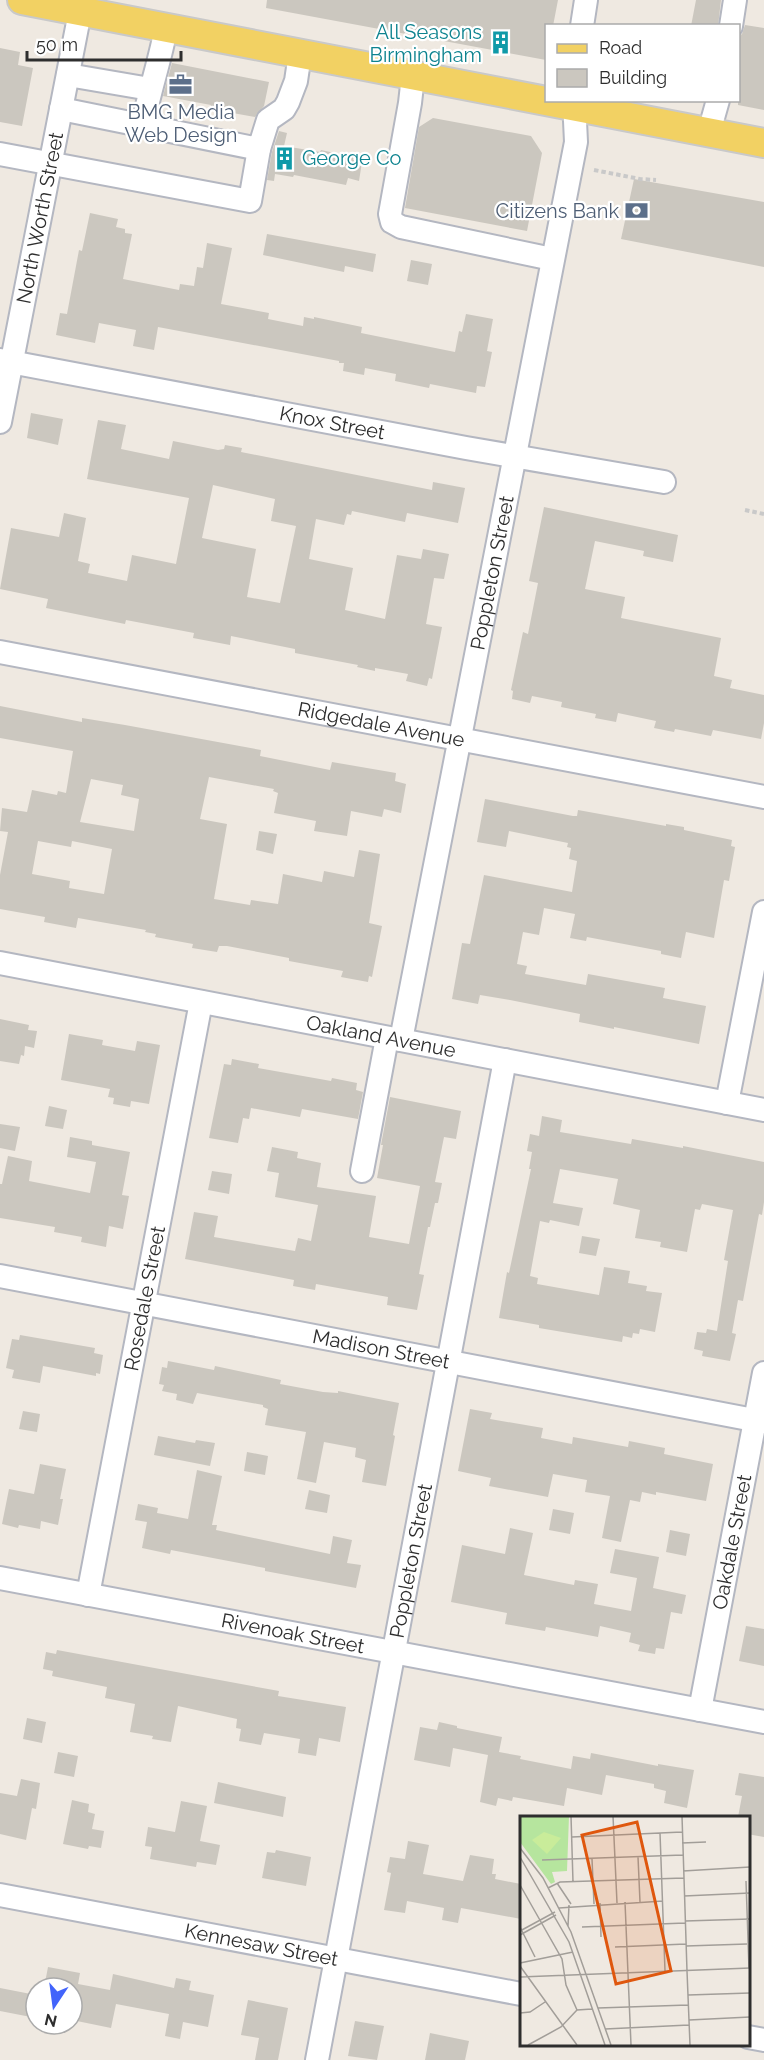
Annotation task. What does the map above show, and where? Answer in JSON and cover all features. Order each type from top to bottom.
[{"type":"main road","points":[[28,1],[99,10],[166,28],[545,99]]},
{"type":"main road","points":[[574,104],[764,143]]},
{"type":"street","points":[[582,24],[586,0]]},
{"type":"street","points":[[731,24],[735,0]]},
{"type":"street","name":"North Worth Street","points":[[0,422],[6,361],[51,162],[68,75],[99,10]]},
{"type":"street","points":[[143,124],[166,28]]},
{"type":"street","points":[[0,154],[250,201],[259,149],[268,120],[284,109],[288,102],[296,81],[300,54]]},
{"type":"street","points":[[68,75],[150,89]]},
{"type":"street","points":[[413,76],[390,214],[392,222],[401,227],[552,259]]},
{"type":"street","points":[[709,132],[717,102]]},
{"type":"street","name":"Poppleton Street","points":[[362,1171],[394,1039],[459,739],[576,142],[574,104]]},
{"type":"street","points":[[62,109],[259,149]]},
{"type":"street","name":"Knox Street","points":[[6,361],[664,482]]},
{"type":"street","name":"Ridgedale Avenue","points":[[0,652],[764,797]]},
{"type":"street","points":[[727,1103],[764,912]]},
{"type":"street","name":"Oakland Avenue","points":[[0,963],[764,1110]]},
{"type":"street","name":"Rosedale Street","points":[[88,1595],[201,1002]]},
{"type":"street","name":"Poppleton Street","points":[[317,2060],[505,1060]]},
{"type":"street","name":"Madison Street","points":[[0,1276],[760,1421]]},
{"type":"street","name":"Oakdale Street","points":[[700,1710],[760,1421],[764,1373]]},
{"type":"street","name":"Rivenoak Street","points":[[0,1578],[764,1722]]},
{"type":"street","name":"Kennesaw Street","points":[[0,1895],[520,1994]]},
{"type":"street","points":[[749,2037],[764,2040]]},
{"type":"path","points":[[594,170],[656,180]]},
{"type":"path","points":[[745,510],[764,514]]},
{"type":"building","name":"All Seasons Birmingham","points":[[267,0],[558,0],[553,24],[545,24],[545,60],[266,8]]},
{"type":"building","points":[[696,0],[721,0],[718,24],[691,24]]},
{"type":"building","points":[[745,25],[764,28],[764,110],[738,105],[740,102],[740,36]]},
{"type":"building","points":[[0,48],[20,52],[18,65],[33,68],[22,126],[0,122]]},
{"type":"building","points":[[172,63],[269,82],[264,106],[255,117],[210,109],[211,105],[163,96]]},
{"type":"building","points":[[433,118],[531,136],[542,153],[527,231],[405,208],[419,127]]},
{"type":"building","points":[[279,131],[287,133],[284,146],[320,152],[321,150],[353,157],[353,160],[362,162],[359,181],[348,178],[346,185],[294,175],[293,177],[275,174],[274,181],[267,180],[272,152]]},
{"type":"building","points":[[634,179],[764,202],[764,267],[621,239]]},
{"type":"building","points":[[90,213],[118,219],[116,227],[125,229],[125,233],[132,234],[123,279],[179,290],[180,284],[194,286],[197,267],[203,268],[207,243],[232,248],[221,304],[269,313],[268,319],[303,326],[304,317],[314,319],[314,317],[362,327],[361,333],[455,352],[459,331],[462,332],[466,314],[493,319],[487,351],[492,352],[485,387],[477,386],[476,393],[430,384],[429,388],[395,381],[396,374],[365,368],[364,375],[343,371],[344,363],[339,363],[339,361],[158,327],[154,350],[133,346],[136,330],[99,323],[95,343],[56,335],[60,313],[67,314],[79,250],[82,251]]},
{"type":"building","points":[[267,234],[376,254],[373,272],[345,266],[344,272],[263,255]]},
{"type":"building","points":[[411,260],[432,264],[428,285],[407,281]]},
{"type":"building","points":[[31,413],[63,419],[58,445],[27,438]]},
{"type":"building","points":[[98,420],[126,425],[121,449],[169,459],[173,441],[218,450],[224,449],[225,445],[242,448],[241,452],[432,490],[433,482],[465,488],[458,523],[407,513],[405,522],[352,511],[351,515],[347,514],[344,525],[316,519],[309,559],[353,568],[345,610],[385,619],[397,555],[421,559],[423,549],[449,554],[444,579],[434,578],[426,624],[442,627],[432,679],[429,678],[427,686],[406,681],[408,674],[375,668],[375,671],[357,667],[358,665],[295,653],[295,649],[231,636],[230,645],[193,638],[194,633],[126,620],[125,624],[46,608],[48,599],[0,589],[11,528],[59,537],[64,513],[86,518],[78,561],[90,564],[88,573],[127,581],[132,555],[176,564],[189,498],[87,479]],"holes":[[[213,485],[275,499],[271,521],[296,526],[280,603],[247,597],[256,549],[202,538]]]},
{"type":"building","points":[[544,507],[678,535],[673,562],[643,556],[644,551],[595,541],[585,589],[625,597],[621,618],[721,638],[714,676],[732,680],[730,688],[764,695],[764,723],[761,739],[713,730],[711,736],[675,729],[674,732],[654,728],[656,721],[618,713],[616,722],[595,718],[596,714],[561,707],[562,702],[532,696],[530,703],[512,699],[513,691],[511,690],[523,632],[528,634],[538,583],[529,581]]},
{"type":"building","points":[[0,706],[82,722],[82,718],[261,750],[260,756],[330,770],[332,762],[396,773],[395,781],[406,784],[401,813],[384,809],[382,817],[351,811],[347,836],[314,831],[316,821],[274,813],[278,793],[273,791],[274,789],[209,777],[200,819],[227,824],[214,899],[250,905],[251,900],[278,904],[283,874],[322,882],[324,871],[354,877],[359,850],[380,854],[369,923],[382,926],[372,977],[369,976],[368,982],[341,977],[343,971],[289,961],[289,958],[227,946],[219,946],[217,952],[192,948],[193,944],[155,937],[156,934],[145,932],[146,930],[78,918],[76,928],[44,922],[45,917],[0,909],[0,875],[8,832],[0,831],[2,808],[27,812],[32,790],[57,795],[58,791],[66,793],[73,751],[0,738]],"holes":[[[91,779],[123,785],[121,795],[139,799],[134,831],[80,822]],[[38,841],[71,847],[72,841],[112,849],[104,894],[69,888],[70,881],[32,874]]]},
{"type":"building","points":[[485,799],[573,816],[577,816],[578,810],[666,826],[666,824],[732,840],[731,846],[735,847],[729,881],[724,880],[714,938],[686,932],[681,958],[661,954],[661,951],[587,937],[586,941],[570,938],[575,914],[544,908],[539,935],[523,932],[517,964],[527,966],[525,974],[586,985],[588,974],[665,988],[663,998],[706,1006],[699,1044],[579,1022],[580,1014],[510,1000],[480,995],[478,1004],[452,999],[462,943],[470,944],[484,875],[572,892],[577,861],[569,859],[571,848],[567,847],[568,843],[509,831],[506,847],[477,842]]},
{"type":"building","points":[[259,831],[277,834],[273,854],[256,850]]},
{"type":"building","points":[[0,1019],[29,1025],[28,1030],[37,1031],[34,1048],[25,1046],[24,1056],[21,1055],[19,1064],[0,1061]]},
{"type":"building","points":[[69,1034],[103,1040],[102,1045],[135,1051],[137,1041],[160,1045],[149,1104],[131,1101],[130,1107],[113,1104],[114,1098],[108,1097],[110,1089],[61,1080]]},
{"type":"building","points":[[232,1059],[259,1064],[258,1068],[331,1081],[332,1078],[357,1083],[356,1090],[363,1092],[358,1119],[302,1109],[300,1117],[251,1108],[249,1119],[243,1118],[238,1143],[209,1138],[224,1064],[231,1065]]},
{"type":"building","points":[[390,1097],[461,1111],[456,1139],[444,1137],[435,1182],[442,1183],[438,1203],[435,1203],[430,1227],[428,1227],[419,1274],[424,1275],[417,1310],[387,1305],[388,1297],[316,1284],[315,1290],[293,1286],[294,1280],[185,1259],[194,1212],[218,1216],[214,1237],[295,1251],[298,1238],[311,1241],[318,1205],[275,1197],[279,1173],[267,1171],[272,1147],[298,1152],[297,1158],[321,1163],[317,1187],[376,1196],[369,1237],[409,1244],[420,1186],[377,1178]]},
{"type":"building","points":[[49,1106],[67,1110],[63,1129],[45,1126]]},
{"type":"building","points":[[542,1116],[562,1120],[560,1132],[631,1144],[632,1139],[683,1148],[683,1146],[764,1162],[762,1215],[759,1214],[743,1301],[738,1300],[732,1333],[736,1334],[730,1361],[702,1356],[703,1351],[694,1349],[697,1332],[706,1333],[707,1329],[717,1331],[728,1261],[724,1260],[733,1210],[702,1204],[700,1210],[695,1209],[687,1252],[660,1247],[661,1242],[635,1238],[640,1210],[613,1204],[618,1179],[560,1169],[553,1203],[583,1208],[579,1226],[550,1220],[549,1223],[540,1221],[530,1276],[538,1278],[537,1284],[599,1295],[604,1267],[630,1271],[628,1283],[647,1286],[646,1291],[662,1293],[655,1332],[640,1329],[639,1334],[633,1333],[632,1338],[623,1336],[622,1342],[539,1328],[539,1325],[499,1318],[507,1272],[509,1273],[531,1169],[529,1169],[532,1152],[527,1151],[530,1134],[539,1136]]},
{"type":"building","points":[[0,1124],[20,1127],[15,1151],[0,1148]]},
{"type":"building","points":[[70,1137],[92,1141],[92,1145],[130,1152],[122,1195],[129,1196],[123,1229],[109,1226],[106,1247],[81,1242],[82,1237],[54,1232],[55,1227],[0,1218],[0,1184],[2,1184],[8,1156],[32,1161],[29,1181],[90,1193],[96,1162],[67,1157]]},
{"type":"building","points":[[212,1171],[232,1174],[229,1194],[208,1190]]},
{"type":"building","points":[[582,1236],[600,1239],[596,1256],[579,1253]]},
{"type":"building","points":[[20,1335],[95,1348],[94,1353],[103,1355],[100,1374],[96,1373],[96,1376],[43,1366],[40,1383],[12,1378],[14,1370],[6,1368],[12,1339],[19,1340]]},
{"type":"building","points":[[168,1361],[214,1370],[215,1366],[281,1380],[280,1384],[323,1392],[338,1393],[338,1391],[399,1403],[386,1486],[362,1482],[366,1460],[355,1457],[356,1448],[324,1442],[316,1483],[297,1479],[306,1432],[265,1425],[268,1409],[263,1405],[197,1393],[193,1404],[176,1400],[177,1394],[162,1391],[164,1385],[159,1384],[162,1367],[167,1368]]},
{"type":"building","points":[[470,1409],[492,1413],[490,1419],[543,1428],[541,1438],[572,1444],[573,1437],[628,1447],[629,1441],[665,1448],[664,1454],[713,1464],[706,1501],[656,1492],[656,1495],[642,1492],[640,1502],[630,1500],[621,1542],[602,1538],[610,1496],[585,1492],[587,1480],[553,1474],[548,1497],[489,1486],[491,1478],[458,1471]]},
{"type":"building","points":[[23,1411],[40,1414],[37,1432],[19,1429]]},
{"type":"building","points":[[158,1436],[195,1443],[196,1440],[215,1443],[210,1466],[154,1455]]},
{"type":"building","points":[[247,1452],[268,1456],[265,1475],[244,1471]]},
{"type":"building","points":[[40,1464],[66,1469],[58,1525],[41,1521],[40,1529],[19,1525],[18,1528],[2,1524],[9,1489],[34,1494]]},
{"type":"building","points":[[197,1470],[222,1476],[212,1525],[217,1525],[216,1530],[330,1554],[333,1536],[352,1540],[347,1563],[361,1565],[356,1588],[171,1550],[170,1554],[142,1548],[147,1522],[135,1520],[138,1504],[158,1508],[157,1513],[188,1519]]},
{"type":"building","points":[[309,1490],[330,1495],[327,1513],[305,1509]]},
{"type":"building","points":[[553,1509],[574,1513],[570,1534],[549,1530]]},
{"type":"building","points":[[510,1528],[533,1533],[524,1575],[574,1585],[575,1580],[598,1584],[594,1604],[631,1611],[637,1578],[610,1573],[615,1549],[659,1557],[653,1588],[686,1595],[682,1614],[671,1612],[664,1649],[656,1648],[655,1654],[638,1651],[640,1645],[629,1642],[631,1633],[600,1626],[598,1637],[546,1627],[545,1631],[505,1624],[507,1613],[451,1602],[462,1545],[505,1554]]},
{"type":"building","points":[[670,1530],[690,1534],[686,1556],[666,1552]]},
{"type":"building","points":[[746,1626],[764,1629],[764,1666],[739,1661]]},
{"type":"building","points":[[57,1650],[279,1691],[278,1696],[346,1707],[340,1742],[319,1738],[316,1756],[298,1753],[300,1739],[264,1733],[261,1745],[239,1741],[241,1729],[236,1728],[237,1719],[178,1706],[171,1742],[130,1732],[135,1704],[105,1698],[107,1687],[52,1676],[53,1671],[43,1669],[46,1652],[56,1654]]},
{"type":"building","points":[[27,1718],[46,1722],[42,1743],[23,1739]]},
{"type":"building","points":[[439,1722],[502,1737],[499,1752],[521,1756],[520,1759],[571,1769],[573,1756],[590,1759],[591,1753],[658,1766],[658,1764],[694,1770],[687,1808],[664,1803],[666,1791],[654,1788],[654,1784],[606,1775],[602,1795],[567,1788],[564,1806],[513,1797],[512,1801],[498,1798],[496,1806],[480,1802],[488,1755],[453,1748],[450,1767],[414,1760],[420,1727],[437,1730]]},
{"type":"building","points":[[58,1752],[78,1756],[74,1777],[54,1773]]},
{"type":"building","points":[[739,1773],[764,1777],[764,1837],[749,1834],[749,1816],[738,1816],[742,1796],[735,1795]]},
{"type":"building","points":[[21,1779],[40,1783],[36,1809],[32,1808],[26,1840],[0,1834],[0,1793],[17,1796]]},
{"type":"building","points":[[218,1782],[286,1797],[283,1817],[214,1803]]},
{"type":"building","points":[[72,1800],[89,1804],[88,1812],[95,1814],[92,1829],[104,1831],[101,1848],[89,1846],[88,1849],[63,1844]]},
{"type":"building","points":[[181,1801],[207,1806],[200,1841],[220,1845],[216,1865],[197,1862],[196,1867],[150,1859],[152,1847],[145,1846],[148,1827],[175,1832]]},
{"type":"building","points":[[408,1841],[429,1845],[423,1874],[463,1881],[470,1855],[494,1859],[492,1874],[496,1874],[495,1879],[520,1884],[520,1919],[461,1908],[458,1923],[442,1920],[444,1908],[407,1901],[405,1913],[384,1910],[391,1873],[387,1872],[390,1857],[405,1859]]},
{"type":"building","points":[[276,1850],[311,1857],[306,1886],[262,1878],[267,1852],[275,1853]]},
{"type":"building","points":[[48,1967],[80,1973],[79,1976],[46,1976]]},
{"type":"building","points":[[113,1974],[174,1988],[176,1978],[191,1981],[189,1990],[214,1995],[208,2027],[183,2022],[180,2039],[165,2036],[169,2014],[116,2004],[111,2028],[84,2022],[84,1985],[110,1990]]},
{"type":"building","points":[[0,1988],[24,1993],[24,2016],[0,2011]]},
{"type":"building","points":[[248,2000],[288,2008],[278,2060],[255,2060],[259,2038],[241,2035]]},
{"type":"building","points":[[355,2021],[384,2026],[377,2060],[348,2056]]},
{"type":"building","points":[[430,2033],[469,2041],[465,2060],[425,2060]]},
{"type":"place","name":"All Seasons Birmingham","points":[[500,43]]},
{"type":"place","name":"BMG Media Web Design","points":[[181,84]]},
{"type":"place","name":"George Co","points":[[284,158]]},
{"type":"place","name":"Citizens Bank","points":[[637,211]]}]
